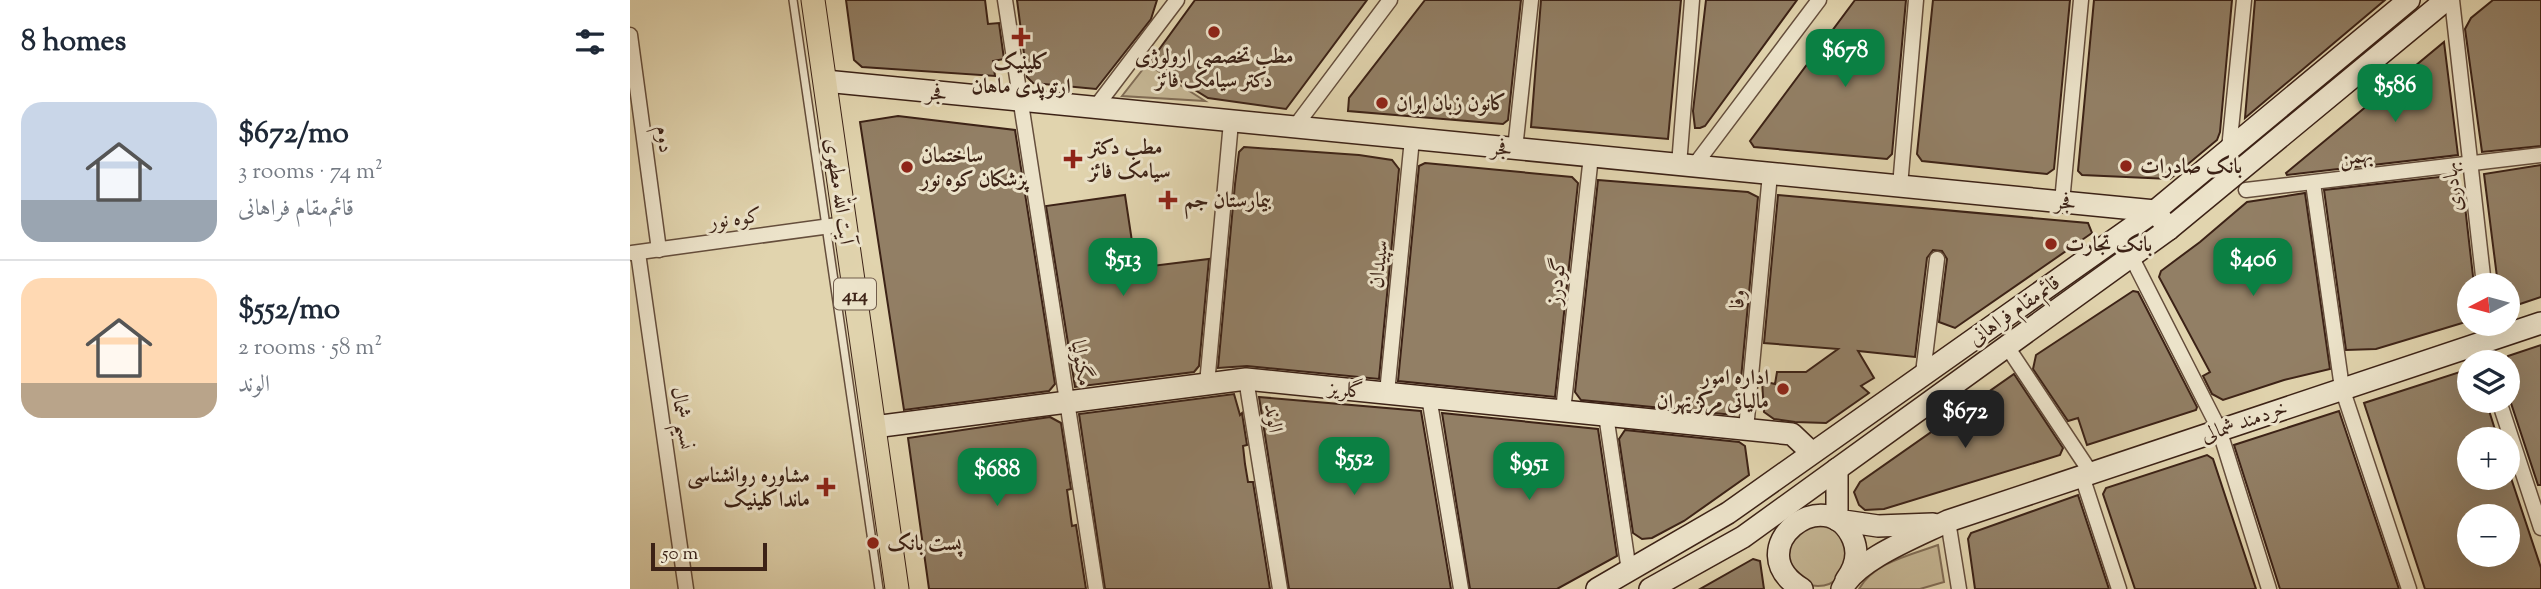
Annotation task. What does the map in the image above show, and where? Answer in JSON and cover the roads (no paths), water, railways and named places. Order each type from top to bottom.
[{"type":"main road","name":"آیت الله مطهری","points":[[813,0],[825,81],[836,225],[874,427],[897,589]]},
{"type":"street","name":"مگنولیا","points":[[1005,0],[1096,589]]},
{"type":"street","points":[[1163,0],[1165,16]]},
{"type":"street","points":[[1095,108],[1177,0]]},
{"type":"street","points":[[1294,128],[1390,0]]},
{"type":"street","points":[[1515,149],[1531,0]]},
{"type":"street","points":[[1686,165],[1692,0]]},
{"type":"street","points":[[1686,165],[1819,0]]},
{"type":"street","points":[[1899,186],[1916,0]]},
{"type":"street","points":[[2062,202],[2081,0]]},
{"type":"street","points":[[2229,149],[2244,0]]},
{"type":"street","name":"قائم‌مقام فراهانی","points":[[1597,589],[1728,513],[2155,211],[2409,0]]},
{"type":"street","name":"قائم‌مقام فراهانی","points":[[1650,589],[1743,537],[2008,348],[2169,229],[2446,0]]},
{"type":"street","name":"بهادری","points":[[2452,0],[2483,273]]},
{"type":"street","name":"دوم","points":[[630,35],[659,250]]},
{"type":"street","name":"فجر","points":[[825,81],[2155,211]]},
{"type":"street","points":[[1207,384],[1231,121]]},
{"type":"street","name":"سپیدان","points":[[1387,393],[1412,139]]},
{"type":"street","name":"بهمن","points":[[2246,190],[2541,155]]},
{"type":"street","name":"گودرز","points":[[1563,411],[1591,156]]},
{"type":"street","name":"وفا","points":[[1746,429],[1770,174]]},
{"type":"street","points":[[2313,183],[2342,388],[2409,589]]},
{"type":"street","points":[[2155,211],[2169,229]]},
{"type":"street","name":"کوه نور","points":[[634,253],[836,225]]},
{"type":"street","name":"نسیم شمال","points":[[634,253],[686,589]]},
{"type":"street","points":[[2132,256],[2219,429],[2269,589]]},
{"type":"street","points":[[1923,373],[1937,259]]},
{"type":"street","name":"خردمند شمالی","points":[[2520,327],[2541,323]]},
{"type":"street","name":"خردمند شمالی","points":[[1841,586],[1892,548],[1948,521],[2342,388],[2481,336]]},
{"type":"street","points":[[2008,348],[2087,474],[2119,589]]},
{"type":"street","name":"گلریز","points":[[874,427],[1246,379],[1792,434],[1811,452]]},
{"type":"street","name":"الوند","points":[[1246,379],[1280,589]]},
{"type":"street","points":[[1429,397],[1461,589]]},
{"type":"street","points":[[2503,413],[2541,528]]},
{"type":"street","points":[[1606,415],[1629,571]]},
{"type":"street","points":[[1837,469],[1837,520],[1852,536],[1856,547],[1853,569],[1841,586]]},
{"type":"street","points":[[1763,487],[1777,512],[1784,589]]},
{"type":"street","name":"خردمند شمالی","points":[[1780,556],[1782,538],[1796,522],[1816,515],[1878,527],[1948,521]]},
{"type":"street","points":[[1948,521],[1959,589]]},
{"type":"street","points":[[1780,556],[1792,583],[1802,589]]},
{"type":"lane","points":[[793,0],[836,225],[879,589]]},
{"type":"place","name":"مطب تخصصی ارولوژی دکتر سیامک فائز","points":[[1214,32]]},
{"type":"place","name":"کلینیک ارتوپدی ماهان","points":[[1021,37]]},
{"type":"place","name":"کانون زبان ایران","points":[[1382,103]]},
{"type":"place","name":"مطب دکتر سیامک فائز","points":[[1073,159]]},
{"type":"place","name":"بانک صادرات","points":[[2126,166]]},
{"type":"place","name":"ساختمان پزشکان کوه نور","points":[[907,167]]},
{"type":"place","name":"بیمارستان جم","points":[[1168,200]]},
{"type":"place","name":"بانک تجارت","points":[[2051,244]]},
{"type":"place","name":"اداره امور مالیاتی مرکز تهران","points":[[1783,389]]},
{"type":"place","name":"مشاوره روانشناسی مانداکلینیک","points":[[826,487]]},
{"type":"place","name":"پست بانک","points":[[873,543]]}]
